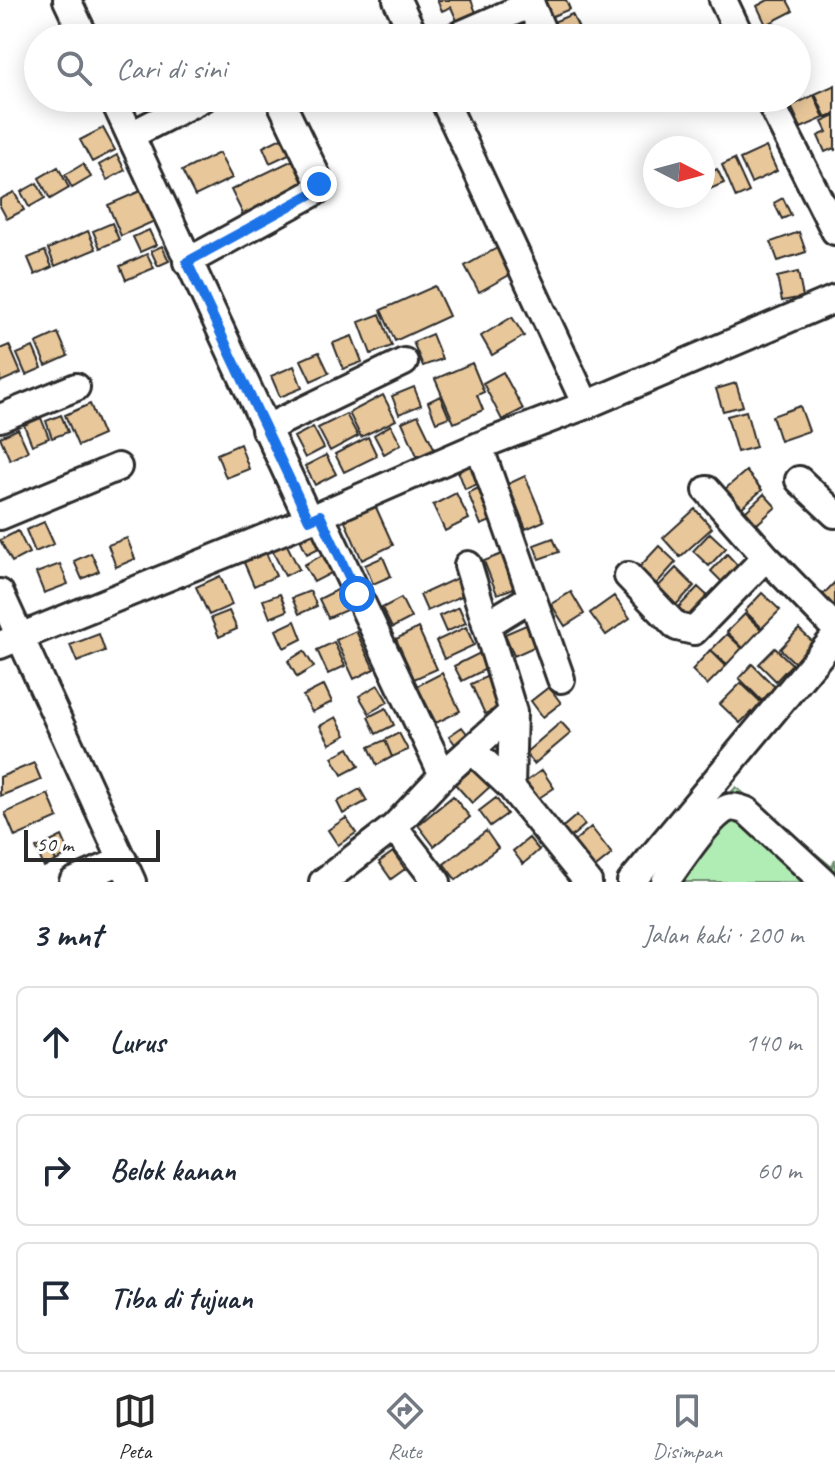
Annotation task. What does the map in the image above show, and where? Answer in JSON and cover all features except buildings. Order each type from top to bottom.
[{"type":"street","points":[[67,0],[78,24]]},
{"type":"street","points":[[397,0],[408,24]]},
{"type":"street","points":[[723,0],[734,24]]},
{"type":"street","points":[[483,24],[530,2],[539,24]]},
{"type":"street","points":[[120,112],[265,429],[314,518],[443,775]]},
{"type":"street","points":[[131,135],[176,112]]},
{"type":"street","points":[[187,262],[315,192],[318,179],[286,112]]},
{"type":"street","points":[[450,112],[586,405]]},
{"type":"street","points":[[775,112],[835,231]]},
{"type":"street","points":[[10,641],[314,518],[479,446],[586,405],[835,299]]},
{"type":"street","points":[[265,429],[404,362]]},
{"type":"street","points":[[0,418],[76,387]]},
{"type":"street","points":[[479,446],[561,679]]},
{"type":"street","points":[[0,516],[118,467]]},
{"type":"street","points":[[799,480],[835,514]]},
{"type":"street","points":[[707,490],[835,628]]},
{"type":"street","points":[[628,576],[677,627],[694,631],[766,557]]},
{"type":"street","points":[[468,565],[513,712],[511,787]]},
{"type":"street","points":[[0,593],[10,641],[128,871],[73,882]]},
{"type":"street","points":[[486,625],[532,597]]},
{"type":"street","points":[[631,882],[835,637]]},
{"type":"street","points":[[323,882],[394,827],[443,775],[513,712]]},
{"type":"street","points":[[472,750],[511,787],[588,882]]},
{"type":"street","points":[[665,882],[712,821],[728,808],[736,808],[747,811],[824,882]]},
{"type":"street","points":[[394,827],[437,882]]},
{"type":"green space","points":[[736,787],[832,867],[835,859],[835,882],[654,882]]},
{"type":"route","points":[[319,184],[315,192],[187,262],[309,520],[320,515],[357,594]]}]
